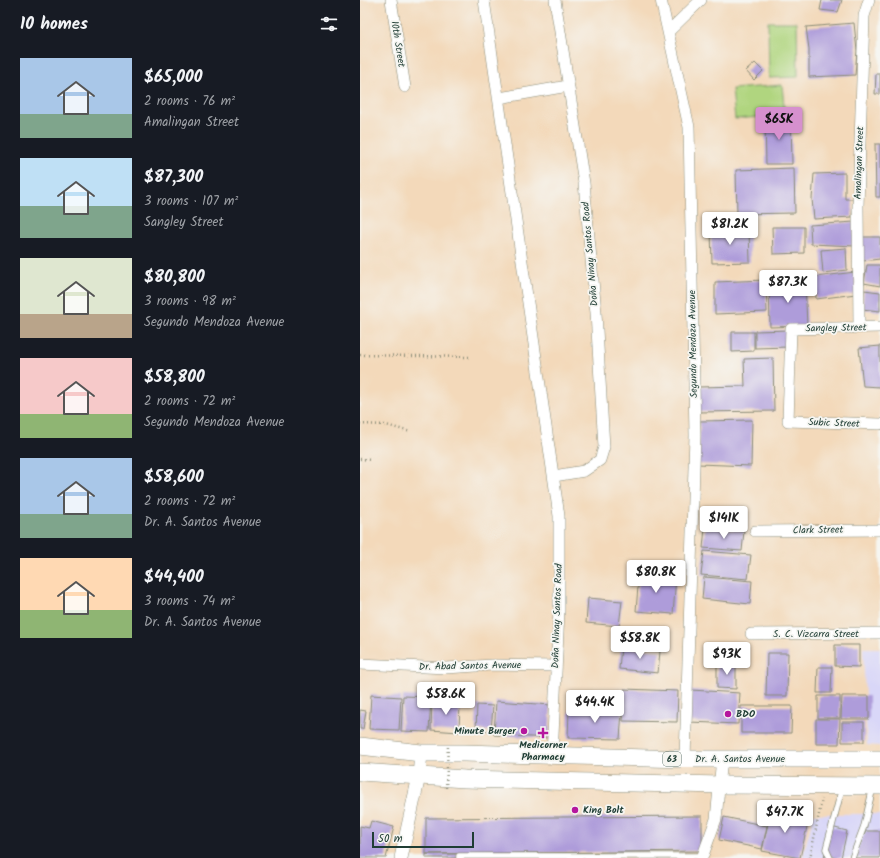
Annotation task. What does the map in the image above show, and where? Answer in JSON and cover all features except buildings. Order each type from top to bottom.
[{"type":"main road","name":"Dr. A. Santos Avenue","points":[[360,746],[421,753],[686,759],[880,759]]},
{"type":"main road","points":[[360,772],[419,776],[721,785],[877,786]]},
{"type":"street","name":"10th Street","points":[[391,0],[405,87]]},
{"type":"street","name":"Doña Ninay Santos Road","points":[[484,0],[559,516],[559,611],[552,756]]},
{"type":"street","name":"Doña Ninay Santos Road","points":[[554,476],[584,471],[600,460],[604,447],[596,313],[584,183],[555,0]]},
{"type":"street","name":"Segundo Mendoza Avenue","points":[[661,0],[689,127],[695,435],[686,759]]},
{"type":"street","points":[[669,31],[701,0]]},
{"type":"street","name":"Amalingan Street","points":[[859,328],[858,198],[864,16],[869,0]]},
{"type":"street","points":[[498,98],[568,86]]},
{"type":"street","name":"Sangley Street","points":[[788,421],[791,329],[880,327]]},
{"type":"street","name":"Subic Street","points":[[788,421],[880,424]]},
{"type":"street","name":"Clark Street","points":[[755,531],[880,530]]},
{"type":"street","name":"S. C. Vizcarra Street","points":[[751,634],[880,633]]},
{"type":"street","name":"Dr. Abad Santos Avenue","points":[[360,664],[446,668],[492,665],[556,666]]},
{"type":"street","points":[[401,858],[419,776],[421,753]]},
{"type":"street","points":[[703,857],[716,819],[721,785],[722,758]]},
{"type":"lane","points":[[830,858],[826,849],[842,786]]},
{"type":"lane","points":[[852,858],[877,786]]},
{"type":"lane","points":[[459,858],[459,856],[703,857]]},
{"type":"path","points":[[360,355],[469,357]]},
{"type":"path","points":[[360,424],[386,425],[411,432]]},
{"type":"path","points":[[360,459],[371,460]]},
{"type":"path","points":[[446,788],[448,746]]},
{"type":"path","points":[[810,858],[825,785]]},
{"type":"shaded area","points":[[863,648],[880,648],[880,746],[867,745]]},
{"type":"shaded area","points":[[814,814],[880,814],[880,858],[802,858]]},
{"type":"green space","points":[[768,22],[797,22],[798,77],[769,78]]},
{"type":"green space","points":[[782,85],[785,115],[735,119],[732,89]]},
{"type":"place","name":"BDO","points":[[728,714]]},
{"type":"place","name":"Minute Burger","points":[[524,731]]},
{"type":"place","name":"Medicorner Pharmacy","points":[[543,733]]},
{"type":"place","name":"King Bolt","points":[[575,810]]}]
